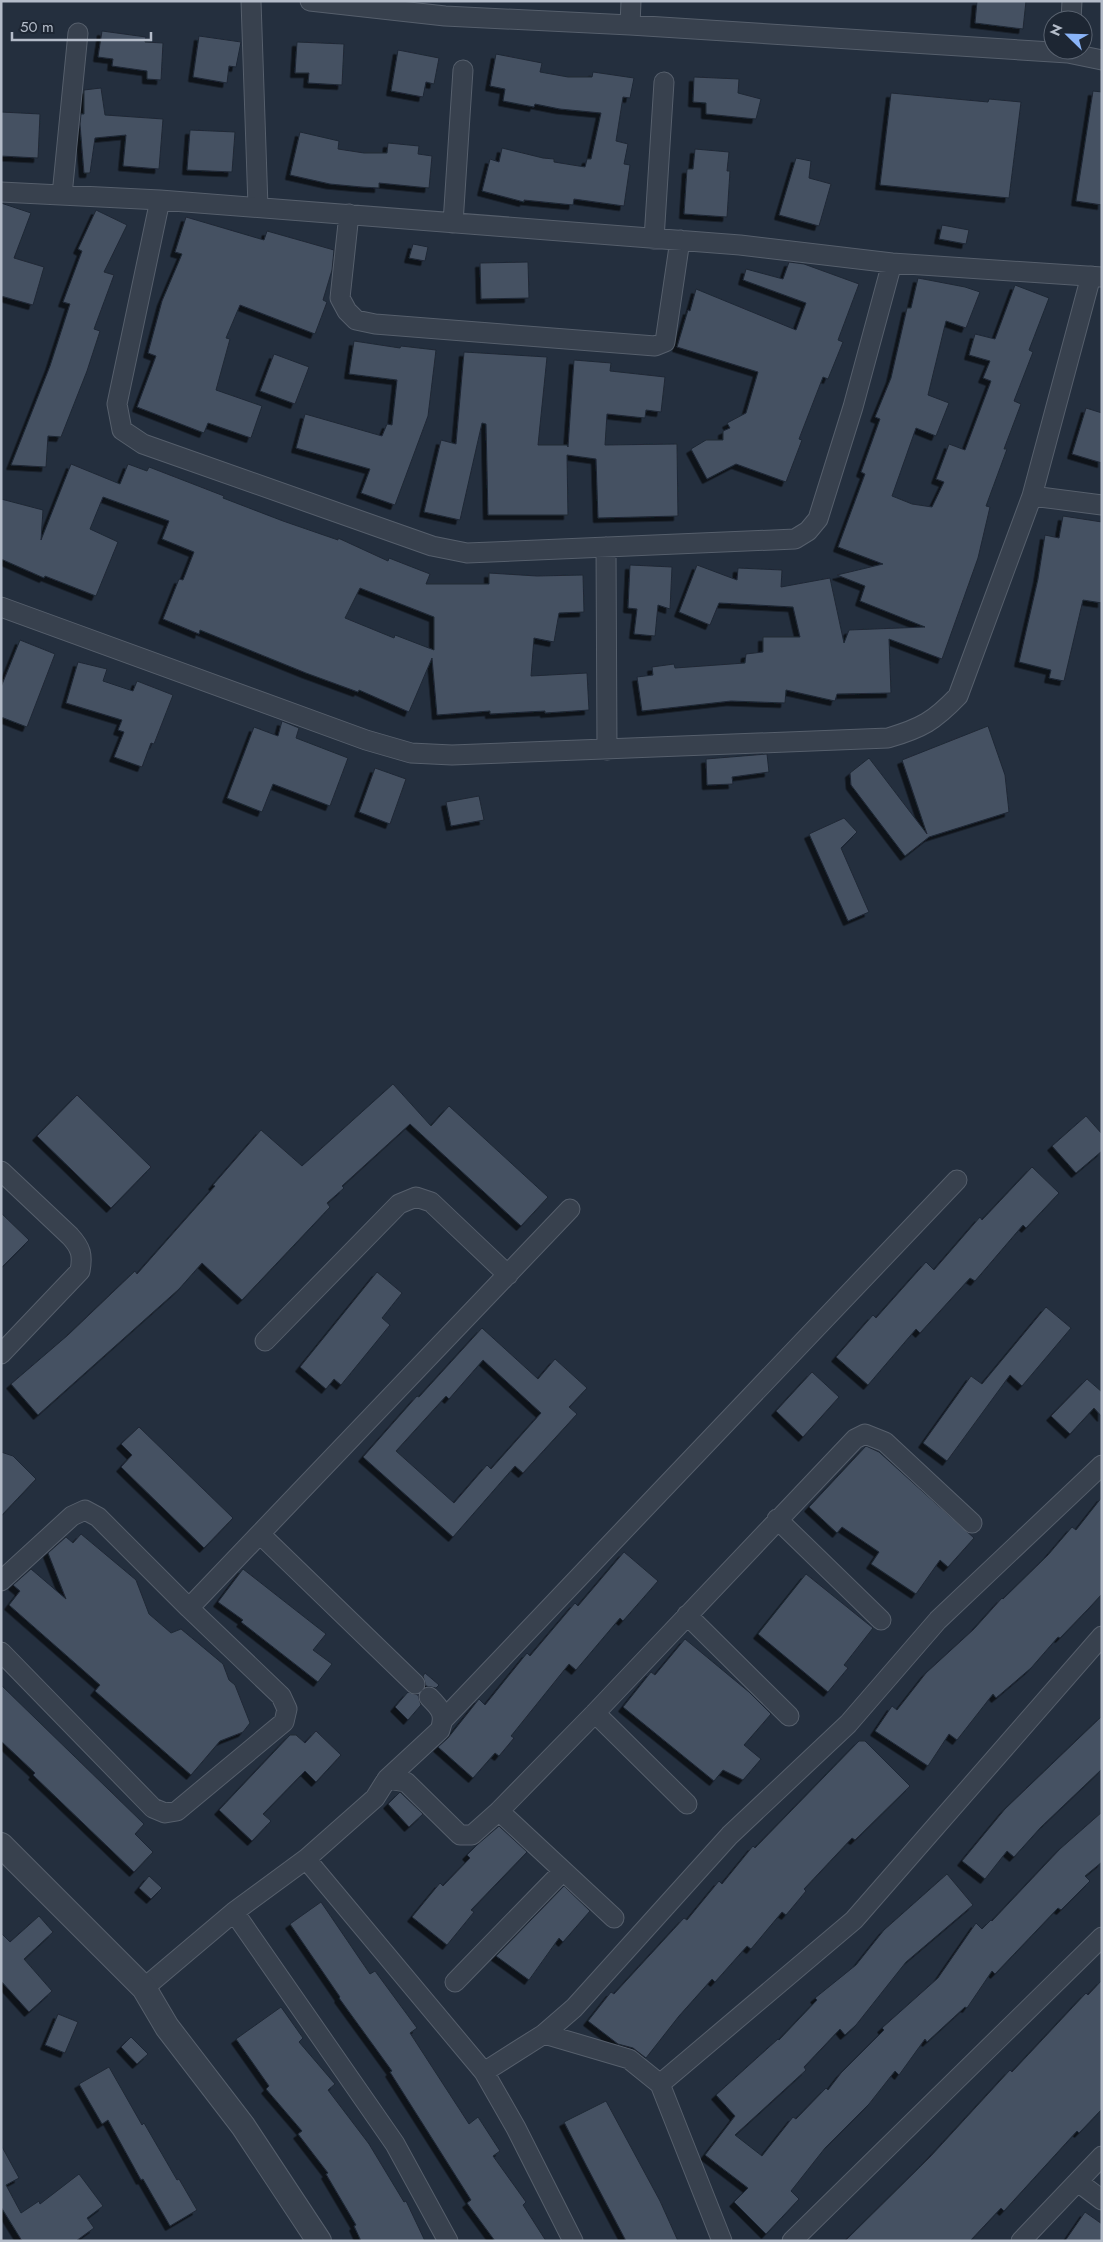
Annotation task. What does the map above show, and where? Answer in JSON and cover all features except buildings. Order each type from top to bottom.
[{"type":"street","points":[[251,1],[258,208]]},
{"type":"street","points":[[310,1],[445,16],[630,25],[1043,50]]},
{"type":"street","points":[[630,25],[631,1]]},
{"type":"street","points":[[62,195],[78,33]]},
{"type":"street","points":[[454,223],[463,70]]},
{"type":"street","points":[[654,238],[664,82]]},
{"type":"street","points":[[1,192],[160,200],[349,214],[740,245],[892,263],[1096,277],[1032,496],[958,696],[937,717],[910,731],[888,738],[607,750],[452,755],[411,754],[366,740],[1,607]]},
{"type":"street","points":[[160,200],[117,404],[122,430],[143,444],[432,546],[467,553],[795,539],[808,531],[818,518],[853,407],[892,263]]},
{"type":"street","points":[[349,214],[340,298],[347,311],[356,320],[375,324],[529,337],[654,346],[664,342],[680,240]]},
{"type":"street","points":[[1032,496],[1102,505]]},
{"type":"street","points":[[606,547],[607,750]]},
{"type":"street","points":[[1,1171],[70,1236],[79,1246],[82,1258],[80,1272],[1,1354]]},
{"type":"street","points":[[144,1988],[234,1912],[306,1859],[375,1798],[387,1779],[440,1730],[444,1719],[957,1180]]},
{"type":"street","points":[[265,1340],[399,1204],[416,1197],[430,1202],[508,1275]]},
{"type":"street","points":[[189,1608],[570,1209]]},
{"type":"street","points":[[387,1779],[406,1782],[460,1835],[472,1835],[595,1713],[855,1439],[865,1434],[885,1442],[972,1523]]},
{"type":"street","points":[[484,2072],[544,2034],[574,2008],[730,1835],[848,1724],[954,1603],[1102,1465]]},
{"type":"street","points":[[1,1581],[72,1516],[85,1510],[98,1517],[281,1696],[288,1709],[284,1722],[177,1811],[165,1813],[153,1808],[1,1652]]},
{"type":"street","points":[[777,1520],[881,1620]]},
{"type":"street","points":[[260,1534],[441,1709],[444,1719]]},
{"type":"street","points":[[687,1615],[790,1716]]},
{"type":"street","points":[[660,2084],[854,1920],[1102,1636]]},
{"type":"street","points":[[595,1713],[687,1804]]},
{"type":"street","points":[[498,1811],[614,1918]]},
{"type":"street","points":[[1,1845],[144,1988],[168,2027],[243,2126],[319,2241]]},
{"type":"street","points":[[306,1859],[484,2072],[516,2128],[573,2241]]},
{"type":"street","points":[[455,1982],[563,1871]]},
{"type":"street","points":[[234,1912],[395,2144],[448,2241]]},
{"type":"street","points":[[792,2241],[1102,1937]]},
{"type":"street","points":[[544,2034],[629,2059],[660,2084],[722,2241]]},
{"type":"street","points":[[1021,2241],[1102,2156]]},
{"type":"street","points":[[1078,2182],[1102,2200]]}]
